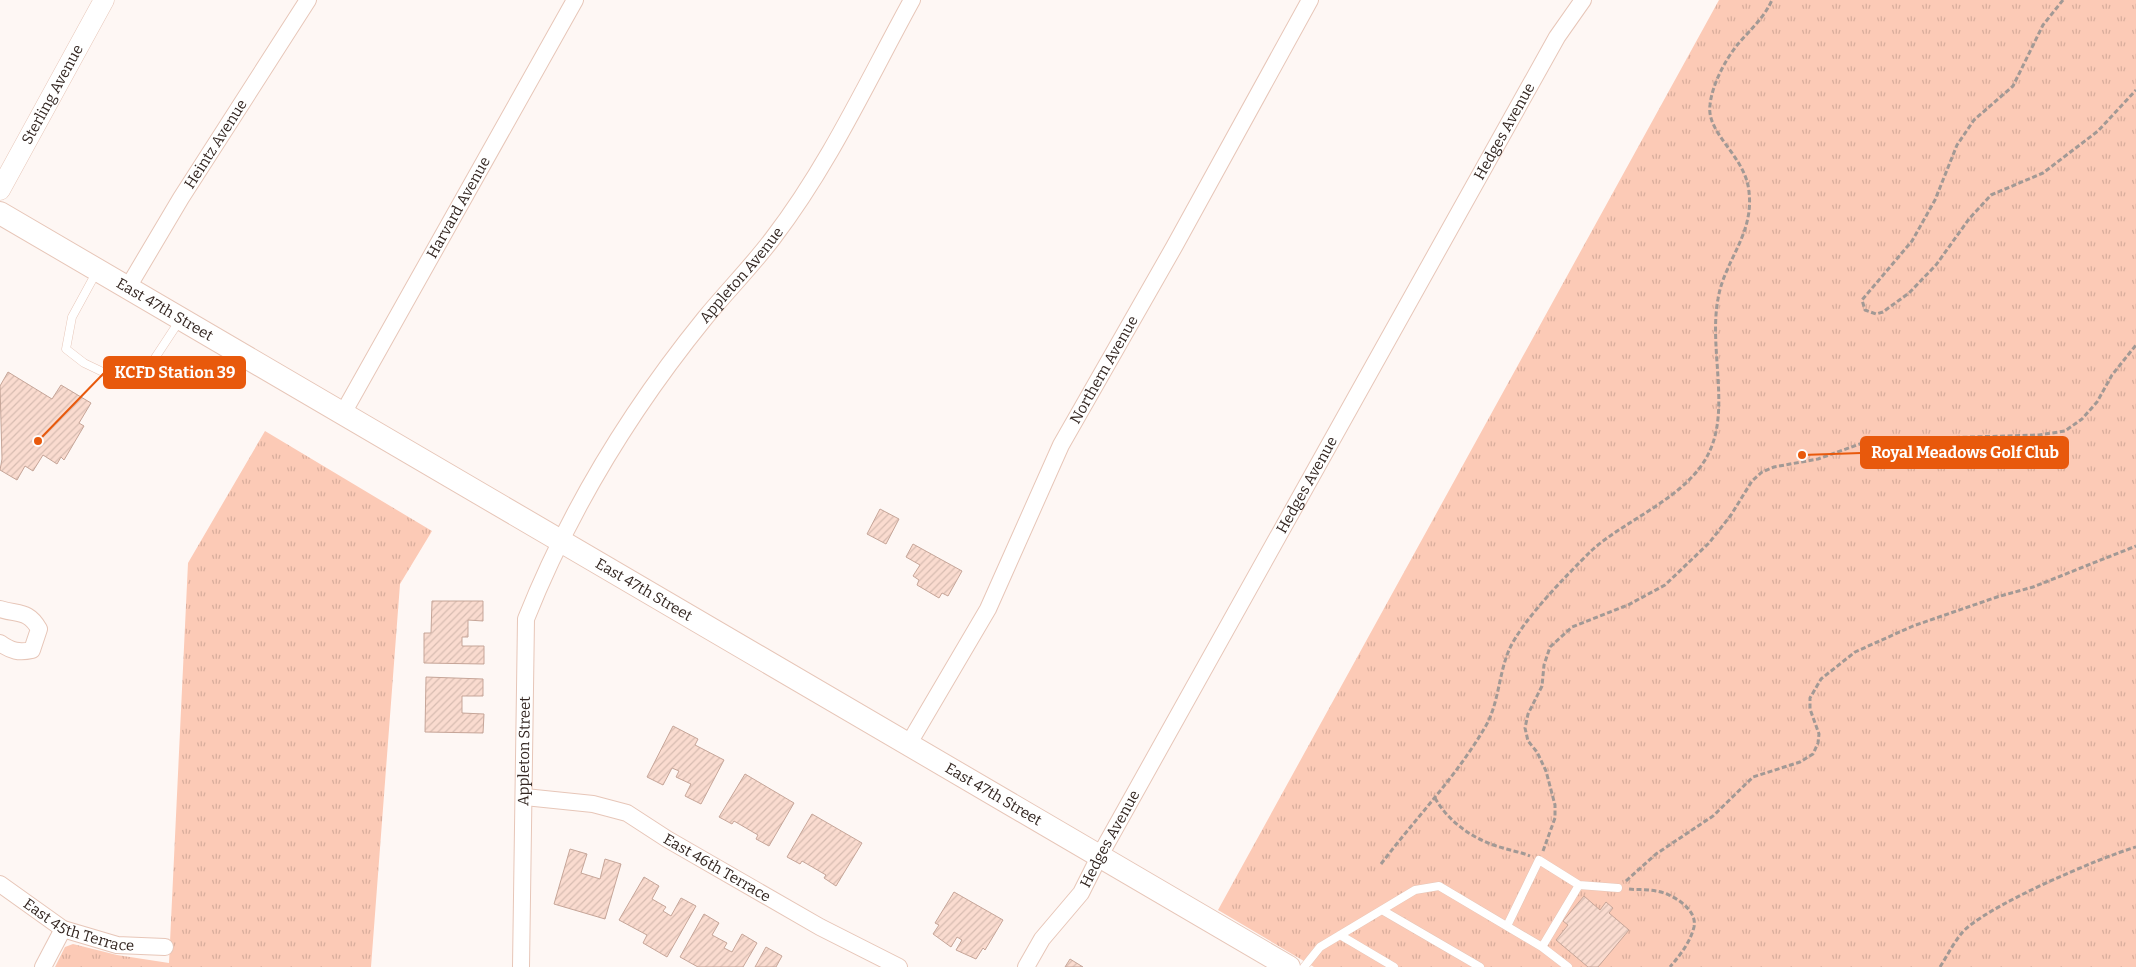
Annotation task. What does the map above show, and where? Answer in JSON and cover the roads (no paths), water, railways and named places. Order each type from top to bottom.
[{"type":"main road","name":"East 47th Street","points":[[0,213],[342,415],[1289,967]]},
{"type":"street","name":"Sterling Avenue","points":[[0,190],[104,0]]},
{"type":"street","name":"Heintz Avenue","points":[[127,289],[181,198],[308,0]]},
{"type":"street","name":"Harvard Avenue","points":[[342,415],[575,0]]},
{"type":"street","name":"Appleton Avenue","points":[[560,542],[608,458],[661,376],[704,318],[773,238],[815,177],[912,0]]},
{"type":"street","name":"Northern Avenue","points":[[908,745],[988,609],[1061,445],[1174,247],[1310,0]]},
{"type":"street","name":"Hedges Avenue","points":[[1026,967],[1042,938],[1081,894],[1099,857],[1552,46],[1583,0]]},
{"type":"street","name":"Appleton Street","points":[[521,967],[525,797],[526,619],[560,542]]},
{"type":"street","points":[[0,609],[22,613],[33,618],[39,629],[32,650],[22,652],[10,650],[0,643]]},
{"type":"street","name":"East 46th Terrace","points":[[525,797],[593,804],[627,814],[820,927],[900,967]]},
{"type":"street","name":"East 45th Terrace","points":[[0,884],[63,929],[118,945],[165,947]]},
{"type":"street","points":[[43,967],[63,929]]},
{"type":"lane","points":[[97,271],[72,317],[66,348],[84,363],[128,384],[151,364],[180,320]]},
{"type":"lane","points":[[1507,926],[1539,860],[1579,885],[1618,888]]},
{"type":"lane","points":[[1542,947],[1579,885]]},
{"type":"lane","points":[[1304,967],[1320,947],[1415,890],[1440,886],[1542,947],[1568,967]]},
{"type":"lane","points":[[1382,910],[1480,967]]},
{"type":"lane","points":[[1340,935],[1394,967]]},
{"type":"place","name":"KCFD Station 39","points":[[38,441]]},
{"type":"place","name":"Royal Meadows Golf Club","points":[[1802,455]]}]
